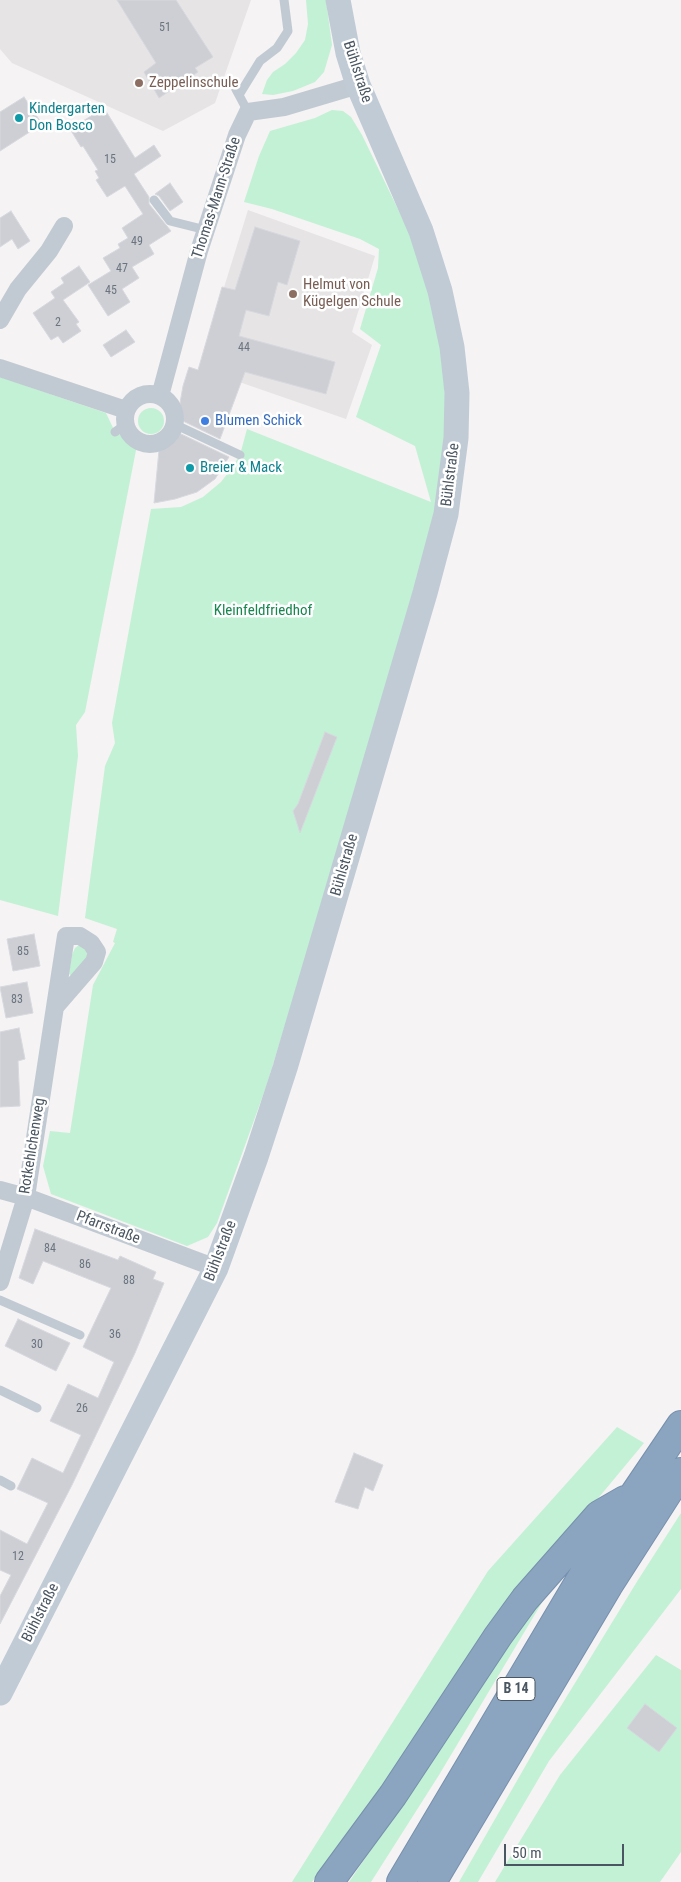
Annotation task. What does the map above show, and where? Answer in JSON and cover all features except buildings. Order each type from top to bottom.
[{"type":"highway","name":"B 14","points":[[400,1882],[633,1496],[681,1425]]},
{"type":"highway","name":"B 14","points":[[432,1882],[612,1578],[681,1472]]},
{"type":"highway","points":[[329,1882],[393,1795],[498,1636],[525,1600],[599,1515],[633,1496]]},
{"type":"main road","name":"Bühlstraße","points":[[0,1694],[216,1268],[256,1157],[285,1068],[425,593],[446,514],[456,438],[457,394],[452,347],[440,291],[421,231],[358,85],[348,53],[338,0]]},
{"type":"street","points":[[248,112],[284,107],[358,85]]},
{"type":"street","name":"Thomas-Mann-Straße","points":[[160,396],[206,230],[237,136],[248,112]]},
{"type":"street","points":[[0,320],[18,289],[49,251],[64,226]]},
{"type":"street","points":[[0,368],[122,422],[134,439],[142,443],[157,443],[168,436],[174,424],[175,416],[167,401],[160,396],[155,394],[142,395],[130,403],[122,422]]},
{"type":"street","name":"Rotkehlchenweg","points":[[0,1282],[26,1197],[55,1007],[67,930],[91,943],[98,952],[94,962],[55,1007]]},
{"type":"street","name":"Pfarrstraße","points":[[0,1190],[26,1197],[216,1268]]},
{"type":"lane","points":[[239,95],[260,61],[277,48],[288,31],[284,0]]},
{"type":"lane","points":[[232,82],[248,112]]},
{"type":"lane","points":[[154,200],[170,222],[206,230]]},
{"type":"lane","points":[[174,424],[240,455]]},
{"type":"lane","points":[[0,1300],[80,1335]]},
{"type":"lane","points":[[0,1390],[37,1408]]},
{"type":"lane","points":[[0,1480],[11,1486]]},
{"type":"shaded area","name":"Zeppelinschule","points":[[0,0],[251,0],[215,103],[163,131],[12,63],[0,49]]},
{"type":"shaded area","name":"Helmut von Kügelgen Schule","points":[[248,210],[375,256],[352,332],[372,345],[346,419],[199,368]]},
{"type":"green space","points":[[306,0],[326,0],[332,45],[324,72],[315,82],[293,91],[273,95],[262,94],[267,80],[273,72],[296,53],[305,40],[308,24]]},
{"type":"green space","name":"Kleinfeldfriedhof","points":[[332,110],[343,111],[351,117],[362,135],[413,241],[439,327],[446,407],[441,502],[266,1087],[217,1223],[208,1237],[187,1246],[51,1194],[43,1166],[50,1131],[70,1133],[93,985],[115,943],[113,942],[117,929],[85,918],[105,766],[115,743],[112,723],[151,509],[181,507],[203,497],[221,482],[240,455],[247,429],[431,502],[415,446],[356,417],[381,345],[360,329],[378,268],[379,249],[360,239],[272,209],[244,202],[259,156],[270,131],[315,118]]},
{"type":"green space","points":[[0,377],[106,413],[115,432],[137,445],[85,712],[76,725],[78,756],[58,916],[0,900]]},
{"type":"green space","points":[[151,408],[160,412],[164,421],[160,430],[151,434],[142,430],[138,421],[142,412]]},
{"type":"green space","points":[[79,945],[87,948],[88,958],[73,976],[69,973],[72,955],[75,948]]},
{"type":"green space","points":[[617,1427],[644,1443],[595,1502],[507,1600],[394,1770],[312,1882],[292,1882],[488,1571]]},
{"type":"green space","points":[[681,1513],[681,1589],[549,1761],[478,1882],[459,1882],[542,1737]]},
{"type":"green space","points":[[559,1574],[439,1775],[371,1882],[349,1882],[446,1734]]},
{"type":"green space","points":[[656,1655],[681,1670],[681,1852],[660,1882],[495,1882],[560,1775]]},
{"type":"place","name":"Zeppelinschule","points":[[139,83]]},
{"type":"place","name":"Kindergarten Don Bosco","points":[[19,118]]},
{"type":"place","name":"Helmut von Kügelgen Schule","points":[[293,294]]},
{"type":"place","name":"Blumen Schick","points":[[205,421]]},
{"type":"place","name":"Breier & Mack","points":[[190,468]]}]
